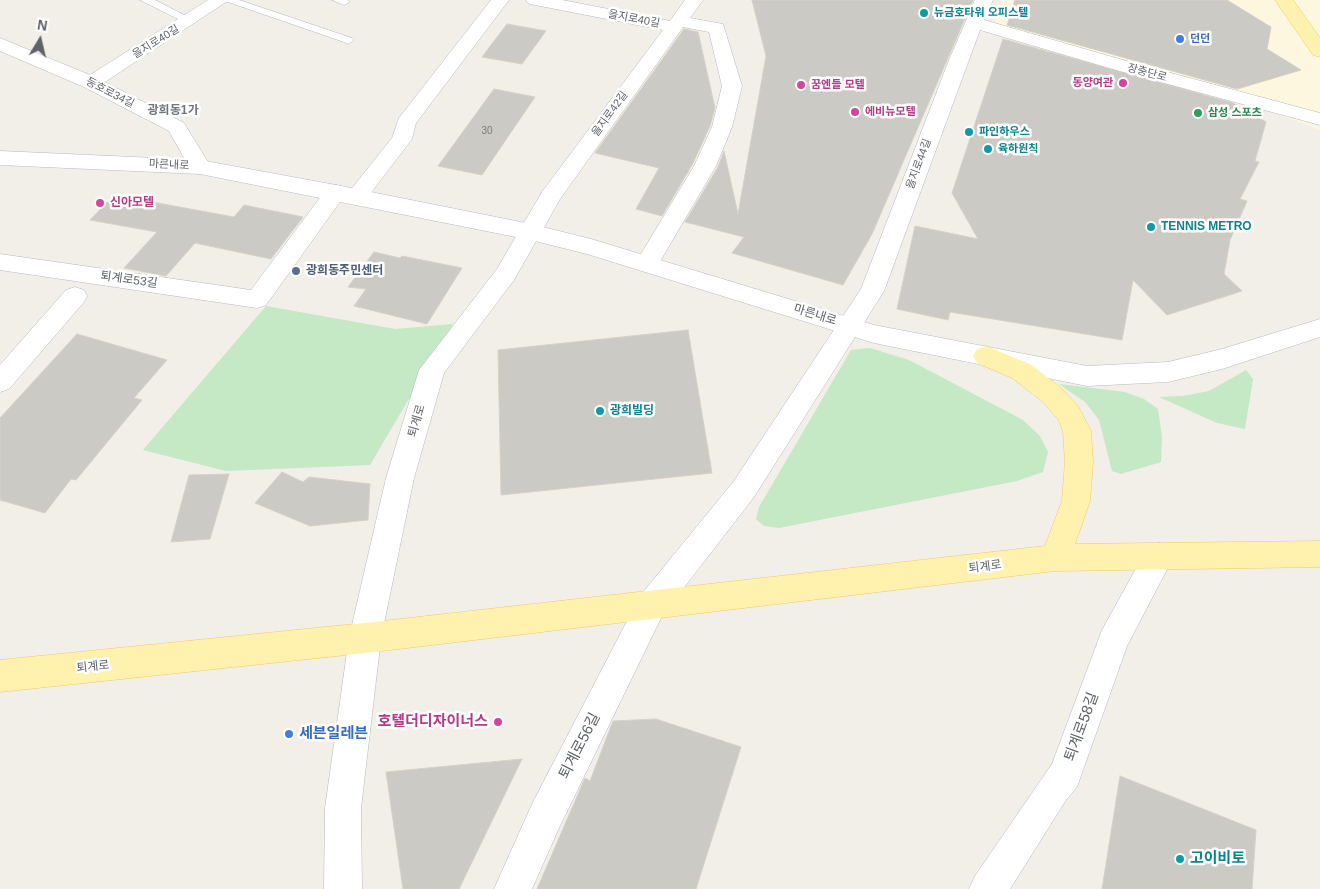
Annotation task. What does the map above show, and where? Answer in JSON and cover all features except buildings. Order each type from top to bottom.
[{"type":"main road","points":[[1284,0],[1320,51]]},
{"type":"main road","points":[[986,356],[1021,371],[1051,394],[1069,413],[1077,431],[1079,462],[1076,501],[1055,558]]},
{"type":"main road","name":"퇴계로","points":[[0,676],[652,606],[1055,558],[1320,554]]},
{"type":"street","name":"을지로40길","points":[[91,83],[220,0]]},
{"type":"street","points":[[346,194],[402,139],[406,122],[500,0]]},
{"type":"street","name":"을지로40길","points":[[535,0],[676,24]]},
{"type":"street","name":"을지로42길","points":[[531,232],[550,197],[694,0]]},
{"type":"street","name":"을지로44길","points":[[849,326],[872,291],[958,60],[976,23],[984,0]]},
{"type":"street","name":"장충단로","points":[[976,23],[1133,69],[1320,119]]},
{"type":"street","points":[[647,264],[705,166],[722,127],[732,86],[717,28],[676,24]]},
{"type":"street","name":"동호로34길","points":[[0,44],[91,83],[177,128],[200,167]]},
{"type":"street","name":"마른내로","points":[[0,158],[200,167],[346,194],[531,232],[647,264],[874,334],[1087,376],[1168,372],[1222,359],[1320,328]]},
{"type":"street","name":"퇴계로53길","points":[[0,262],[258,299],[346,194]]},
{"type":"street","name":"퇴계로","points":[[342,889],[343,808],[364,638],[400,478],[432,370],[506,274],[531,232]]},
{"type":"street","points":[[0,382],[75,296]]},
{"type":"street","points":[[652,606],[744,489],[849,326]]},
{"type":"street","name":"퇴계로58길","points":[[988,889],[1054,788],[1065,775],[1113,642],[1159,556]]},
{"type":"street","name":"퇴계로56길","points":[[513,889],[546,815],[652,606]]},
{"type":"lane","points":[[146,0],[190,20]]},
{"type":"lane","points":[[228,0],[348,40]]},
{"type":"shaded area","points":[[1001,0],[1320,0],[1320,130],[1219,92],[994,27]]},
{"type":"green space","points":[[266,306],[395,329],[453,324],[370,465],[226,471],[143,450]]},
{"type":"green space","points":[[870,348],[909,360],[1023,420],[1040,436],[1048,452],[1043,472],[1017,481],[779,528],[764,526],[756,519],[759,507],[851,350]]},
{"type":"green space","points":[[1246,370],[1253,379],[1245,429],[1217,423],[1159,397],[1183,396],[1209,391]]},
{"type":"green space","points":[[1059,384],[1125,392],[1144,399],[1158,409],[1162,437],[1161,462],[1121,474],[1112,471],[1099,420],[1085,402]]},
{"type":"place","name":"뉴금호타워 오피스텔","points":[[924,13]]},
{"type":"place","name":"던던","points":[[1180,39]]},
{"type":"place","name":"동양여관","points":[[1123,83]]},
{"type":"place","name":"꿈엔들 모텔","points":[[801,85]]},
{"type":"place","name":"에비뉴모텔","points":[[855,112]]},
{"type":"place","name":"삼성 스포츠","points":[[1198,113]]},
{"type":"place","name":"파인하우스","points":[[969,132]]},
{"type":"place","name":"육하원칙","points":[[988,149]]},
{"type":"place","name":"신아모텔","points":[[100,203]]},
{"type":"place","name":"TENNIS METRO","points":[[1151,227]]},
{"type":"place","name":"광희동주민센터","points":[[296,271]]},
{"type":"place","name":"광희빌딩","points":[[600,411]]},
{"type":"place","name":"호텔더디자이너스","points":[[498,722]]},
{"type":"place","name":"세븐일레븐","points":[[289,734]]},
{"type":"place","name":"고이비토","points":[[1180,859]]},
{"type":"district","name":"광희동1가","points":[[173,111]]}]
